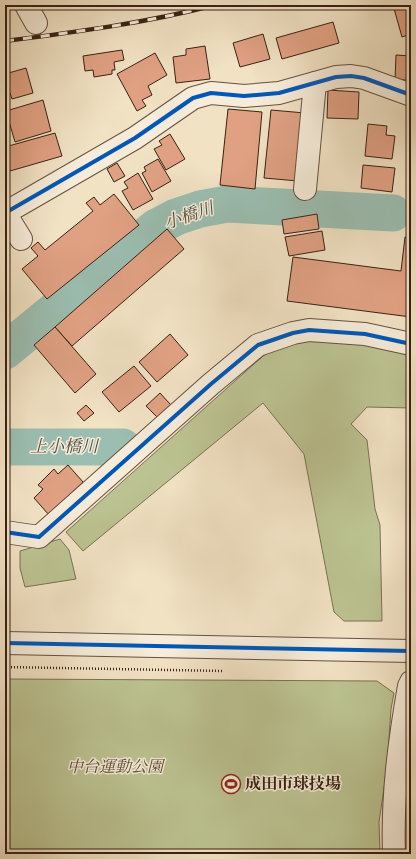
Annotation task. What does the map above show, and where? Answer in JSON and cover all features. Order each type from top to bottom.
[{"type":"street","points":[[21,239],[5,213],[135,138],[193,98],[211,93],[262,96],[279,93],[336,77],[364,78],[411,95]]},
{"type":"street","points":[[305,189],[315,83]]},
{"type":"street","points":[[5,532],[39,537],[211,384],[258,345],[292,333],[309,330],[365,334],[411,344]]},
{"type":"street","points":[[5,643],[411,651]]},
{"type":"street","points":[[394,854],[393,820],[395,784],[402,729],[409,686],[411,682]]},
{"type":"path","points":[[5,667],[228,671]]},
{"type":"green space","points":[[309,336],[411,352],[411,408],[367,407],[351,424],[367,440],[375,509],[380,525],[382,621],[344,621],[334,612],[304,454],[263,403],[83,551],[66,532],[263,356],[292,340]]},
{"type":"green space","points":[[60,539],[69,550],[76,579],[25,587],[20,568],[20,551]]},
{"type":"green space","name":"中台運動公園","points":[[5,679],[377,681],[394,693],[391,709],[387,768],[379,822],[380,854],[5,854]]},
{"type":"building","points":[[393,5],[411,5],[411,34],[402,37]]},
{"type":"building","points":[[333,22],[339,43],[282,59],[276,38]]},
{"type":"building","points":[[263,34],[270,59],[240,67],[233,43]]},
{"type":"building","points":[[205,46],[210,79],[176,83],[173,57],[186,55],[186,49]]},
{"type":"building","points":[[122,50],[124,60],[114,62],[115,70],[112,70],[112,74],[94,77],[93,70],[85,71],[83,56]]},
{"type":"building","points":[[155,53],[167,75],[148,86],[152,95],[142,100],[146,106],[137,111],[117,74]]},
{"type":"building","points":[[396,55],[411,56],[411,80],[395,80]]},
{"type":"building","points":[[26,68],[33,93],[12,99],[10,93],[5,94],[5,74]]},
{"type":"building","points":[[328,90],[359,92],[358,119],[327,118]]},
{"type":"building","points":[[43,100],[51,131],[15,142],[6,111]]},
{"type":"building","points":[[228,109],[262,112],[255,189],[220,185]]},
{"type":"building","points":[[271,110],[305,113],[298,181],[264,178]]},
{"type":"building","points":[[368,124],[387,126],[386,135],[395,136],[392,159],[365,156]]},
{"type":"building","points":[[55,133],[62,156],[10,171],[5,155],[5,147]]},
{"type":"building","points":[[170,134],[185,159],[166,170],[154,149],[162,145],[159,141]]},
{"type":"building","points":[[158,159],[171,181],[152,192],[142,173],[146,171],[144,167]]},
{"type":"building","points":[[117,163],[125,176],[114,182],[107,169]]},
{"type":"building","points":[[363,165],[395,168],[392,192],[361,188]]},
{"type":"building","points":[[138,173],[153,199],[133,210],[122,191],[128,188],[124,182]]},
{"type":"building","points":[[114,194],[139,225],[47,299],[22,269],[38,256],[31,248],[38,242],[45,250],[93,211],[86,203],[94,197],[100,205]]},
{"type":"building","points":[[317,214],[319,229],[284,234],[282,220]]},
{"type":"building","points":[[167,229],[184,249],[72,346],[55,327]]},
{"type":"building","points":[[322,231],[325,250],[289,256],[285,237]]},
{"type":"building","points":[[405,237],[411,238],[411,317],[287,301],[293,257],[401,271]]},
{"type":"building","points":[[55,327],[96,374],[75,393],[34,345]]},
{"type":"building","points":[[170,334],[188,355],[157,382],[139,362]]},
{"type":"building","points":[[134,366],[151,386],[119,412],[102,392]]},
{"type":"building","points":[[160,393],[171,405],[158,418],[146,406]]},
{"type":"building","points":[[86,405],[94,413],[84,421],[77,413]]},
{"type":"building","points":[[68,465],[83,482],[49,515],[34,498],[43,489],[38,485],[54,469],[58,474]]},
{"type":"waterway","name":"小橋川","points":[[5,351],[155,228],[176,217],[200,209],[227,204],[393,213]]},
{"type":"waterway","name":"上小橋川","points":[[5,447],[123,447]]},
{"type":"railway","points":[[5,41],[137,22],[215,5]]},
{"type":"cycle path","points":[[5,213],[135,138],[193,98],[211,93],[244,96],[279,93],[336,77],[351,76],[364,78],[411,95]]},
{"type":"cycle path","points":[[5,532],[39,537],[211,384],[258,345],[293,333],[309,330],[365,334],[411,344]]},
{"type":"cycle path","points":[[5,643],[411,651]]},
{"type":"place","name":"成田市球技場","points":[[231,784]]}]
